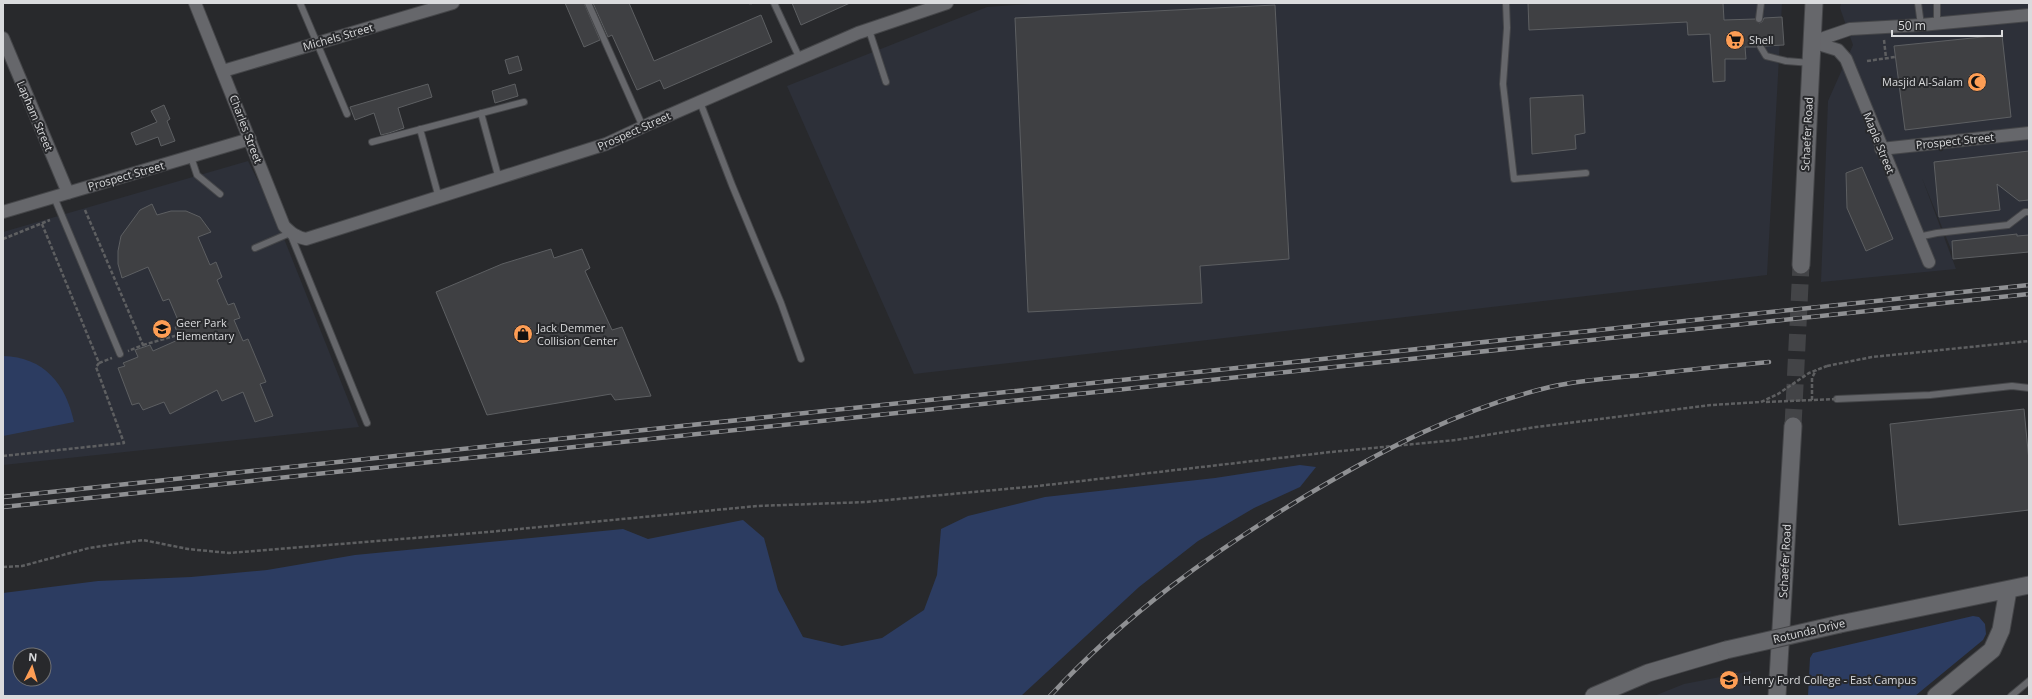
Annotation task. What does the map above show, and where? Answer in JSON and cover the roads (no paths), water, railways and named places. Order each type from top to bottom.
[{"type":"main road","name":"Schaefer Road","points":[[1801,265],[1814,3]]},
{"type":"main road","name":"Schaefer Road","points":[[1777,696],[1793,426]]},
{"type":"main road","name":"Rotunda Drive","points":[[1594,696],[1648,673],[1726,650],[1840,624],[2029,585]]},
{"type":"main road","points":[[1936,696],[1992,650],[2001,630],[2008,590]]},
{"type":"street","name":"Charles Street","points":[[195,3],[284,226],[290,233]]},
{"type":"street","name":"Michels Street","points":[[223,71],[453,3]]},
{"type":"street","name":"Prospect Street","points":[[290,233],[298,238],[312,238],[606,144],[642,127],[869,30],[948,3]]},
{"type":"street","points":[[1812,42],[1850,29],[1937,24],[2029,15]]},
{"type":"street","name":"Lapham Street","points":[[3,38],[68,193]]},
{"type":"street","name":"Maple Street","points":[[1812,42],[1838,50],[1846,59],[1881,149],[1929,262]]},
{"type":"street","name":"Prospect Street","points":[[1881,149],[2029,133]]},
{"type":"street","name":"Prospect Street","points":[[3,212],[250,139]]},
{"type":"lane","points":[[300,3],[347,114]]},
{"type":"lane","points":[[588,3],[642,127]]},
{"type":"lane","points":[[774,3],[800,59]]},
{"type":"lane","points":[[1506,3],[1507,28],[1503,84],[1514,179],[1586,173]]},
{"type":"lane","points":[[1759,19],[1761,3]]},
{"type":"lane","points":[[1918,3],[1921,25]]},
{"type":"lane","points":[[1937,3],[1937,24]]},
{"type":"lane","points":[[869,30],[886,82]]},
{"type":"lane","points":[[1760,46],[1766,56],[1786,61],[1811,63]]},
{"type":"lane","points":[[372,142],[524,102]]},
{"type":"lane","points":[[700,102],[746,220],[781,303],[801,359]]},
{"type":"lane","points":[[481,113],[499,179]]},
{"type":"lane","points":[[420,129],[439,198]]},
{"type":"lane","points":[[191,157],[197,175],[220,194]]},
{"type":"lane","points":[[54,197],[120,354]]},
{"type":"lane","points":[[1918,237],[1937,232],[2008,225],[2025,212],[2029,212]]},
{"type":"lane","points":[[255,248],[290,233],[367,423]]},
{"type":"lane","points":[[1837,398],[1930,395],[2012,386],[2029,388]]},
{"type":"lane","points":[[2011,696],[2029,681]]},
{"type":"tunnel","points":[[1793,426],[1801,265]]},
{"type":"railway","points":[[3,497],[2029,285]]},
{"type":"railway","points":[[3,507],[2029,294]]},
{"type":"railway","points":[[1050,696],[1079,666],[1140,611],[1204,562],[1237,539],[1307,495],[1365,462],[1424,432],[1486,406],[1550,387],[1596,380],[1769,362]]},
{"type":"place","name":"Shell","points":[[1735,40]]},
{"type":"place","name":"Masjid Al-Salam","points":[[1977,82]]},
{"type":"place","name":"Geer Park Elementary","points":[[162,329]]},
{"type":"place","name":"Jack Demmer Collision Center","points":[[523,334]]},
{"type":"place","name":"Henry Ford College - East Campus","points":[[1729,680]]}]
